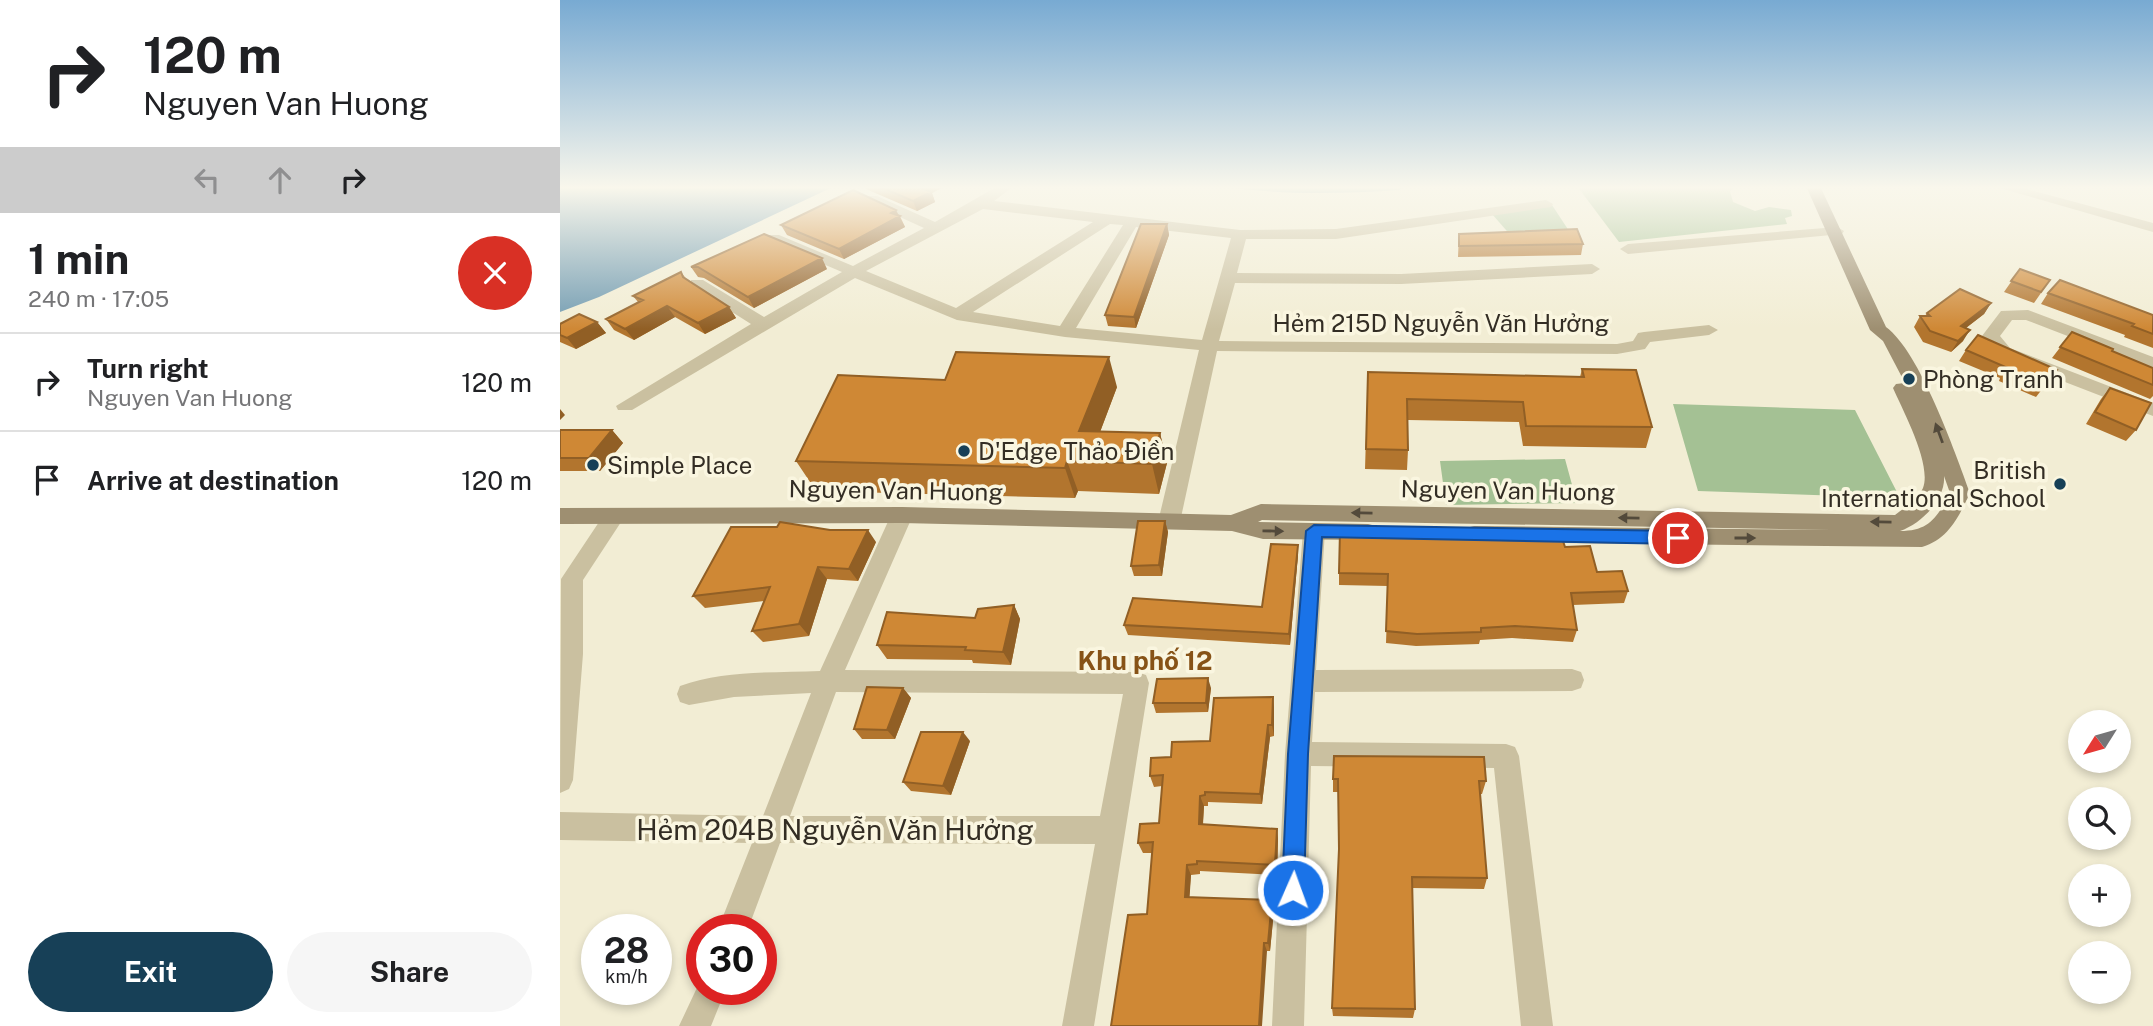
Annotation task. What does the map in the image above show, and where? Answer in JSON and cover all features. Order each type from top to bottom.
[{"type":"main road","name":"Nguyen Van Huong","points":[[1232,523],[1261,512],[1431,524],[1922,538],[1946,521],[1960,493],[1932,415],[1890,338],[1879,330],[1838,234]]},
{"type":"main road","name":"Nguyen Van Huong","points":[[560,516],[707,513],[902,515],[1232,523],[1263,531],[1314,531],[1431,524],[1899,523],[1932,492],[1935,479],[1915,415],[1876,336],[1879,330]]},
{"type":"street","points":[[625,406],[921,234]]},
{"type":"street","points":[[957,315],[1085,234]]},
{"type":"street","points":[[1065,332],[1125,234]]},
{"type":"street","points":[[1231,234],[1337,234]]},
{"type":"street","points":[[1628,249],[1804,234]]},
{"type":"street","points":[[1169,522],[1209,346],[1240,235]]},
{"type":"street","points":[[774,238],[957,315],[1065,332],[1209,346]]},
{"type":"street","points":[[1229,278],[1401,279],[1592,269]]},
{"type":"street","points":[[698,283],[764,324]]},
{"type":"street","points":[[2153,363],[2028,315],[2007,315],[1991,336],[2004,352],[2153,410]]},
{"type":"street","name":"Hẻm 215D Nguyễn Văn Hưởng","points":[[1209,346],[1616,349],[1639,345],[1644,337],[1709,330]]},
{"type":"street","points":[[739,914],[828,681],[902,515]]},
{"type":"street","points":[[560,780],[565,656],[572,579],[614,516]]},
{"type":"street","points":[[1288,1026],[1298,754],[1314,531]]},
{"type":"street","points":[[1304,681],[1572,680]]},
{"type":"street","points":[[690,694],[734,686],[828,681],[1137,683],[1078,1026]]},
{"type":"street","points":[[1298,754],[1506,756],[1537,1026]]},
{"type":"street","name":"Hẻm 204B Nguyễn Văn Hưởng","points":[[560,826],[614,830],[1111,830]]},
{"type":"street","points":[[695,1026],[704,1005]]},
{"type":"green space","points":[[1509,234],[1571,234],[1573,237],[1513,238]]},
{"type":"green space","points":[[1613,234],[1695,234],[1619,242]]},
{"type":"green space","points":[[1673,404],[1855,410],[1900,498],[1698,491]]},
{"type":"green space","points":[[1565,459],[1577,503],[1446,505],[1440,461]]},
{"type":"water","points":[[560,234],[733,234],[599,297],[560,312]]},
{"type":"building","points":[[764,234],[822,258],[748,297],[698,267],[691,267]]},
{"type":"building","points":[[802,234],[867,234],[839,249]]},
{"type":"building","points":[[1137,234],[1163,234],[1134,317],[1105,315]]},
{"type":"building","points":[[1459,234],[1579,234],[1583,244],[1459,246]]},
{"type":"building","points":[[2020,269],[2050,280],[2041,292],[2011,281]]},
{"type":"building","points":[[681,272],[683,277],[729,307],[698,323],[667,306],[625,329],[606,319],[643,300],[633,296]]},
{"type":"building","points":[[2060,280],[2153,315],[2153,334],[2132,326],[2134,324],[2048,293]]},
{"type":"building","points":[[1960,289],[1991,303],[1961,326],[1970,330],[1958,341],[1930,331],[1920,316],[1930,316],[1927,313]]},
{"type":"building","points":[[579,314],[597,322],[567,338],[560,335],[560,324]]},
{"type":"building","points":[[2072,332],[2153,368],[2153,385],[2060,347]]},
{"type":"building","points":[[1978,335],[2057,370],[2044,386],[2006,370],[2008,368],[1966,350]]},
{"type":"building","points":[[956,352],[1109,357],[1079,431],[1160,433],[1152,464],[1067,461],[1065,468],[796,461],[838,375],[945,380]]},
{"type":"building","points":[[1582,369],[1636,370],[1652,427],[1526,426],[1523,402],[1407,399],[1408,450],[1366,449],[1368,372],[1584,377]]},
{"type":"building","points":[[2110,388],[2151,403],[2136,430],[2095,412]]},
{"type":"building","points":[[560,430],[612,430],[589,458],[560,458]]},
{"type":"building","points":[[1138,521],[1165,521],[1159,565],[1131,566]]},
{"type":"building","points":[[780,522],[830,530],[868,530],[849,569],[818,567],[799,624],[752,631],[770,587],[693,596],[731,527],[777,527]]},
{"type":"building","points":[[1340,531],[1502,534],[1502,540],[1563,541],[1565,547],[1590,546],[1597,572],[1622,571],[1628,591],[1571,593],[1577,630],[1515,626],[1481,628],[1481,632],[1417,634],[1386,631],[1388,574],[1339,573]]},
{"type":"building","points":[[1271,544],[1298,545],[1289,634],[1124,625],[1133,598],[1262,607]]},
{"type":"building","points":[[1014,605],[1003,652],[965,650],[966,647],[877,645],[887,612],[975,618],[978,609]]},
{"type":"building","points":[[1208,678],[1206,703],[1153,703],[1157,679]]},
{"type":"building","points":[[867,687],[903,688],[887,730],[854,729]]},
{"type":"building","points":[[1273,697],[1272,725],[1268,725],[1260,794],[1205,792],[1205,795],[1200,796],[1199,824],[1277,829],[1275,865],[1197,861],[1197,864],[1187,865],[1185,897],[1272,900],[1268,943],[1264,943],[1259,1026],[1111,1026],[1128,915],[1147,914],[1153,842],[1138,843],[1140,824],[1159,823],[1163,775],[1150,776],[1151,758],[1171,757],[1172,742],[1210,741],[1214,698]]},
{"type":"building","points":[[921,732],[963,732],[943,786],[903,782]]},
{"type":"building","points":[[1334,756],[1484,757],[1486,781],[1479,781],[1487,878],[1412,877],[1415,1009],[1332,1008],[1339,849],[1338,779],[1333,779]]},
{"type":"place","name":"Phòng Tranh","points":[[1909,379]]},
{"type":"place","name":"D'Edge Thảo Điền","points":[[964,451]]},
{"type":"place","name":"Simple Place","points":[[593,465]]},
{"type":"place","name":"British International School","points":[[2060,484]]},
{"type":"district","name":"Khu phố 12","points":[[1145,660]]},
{"type":"route","points":[[1293,890],[1298,754],[1314,531],[1678,538]]}]
